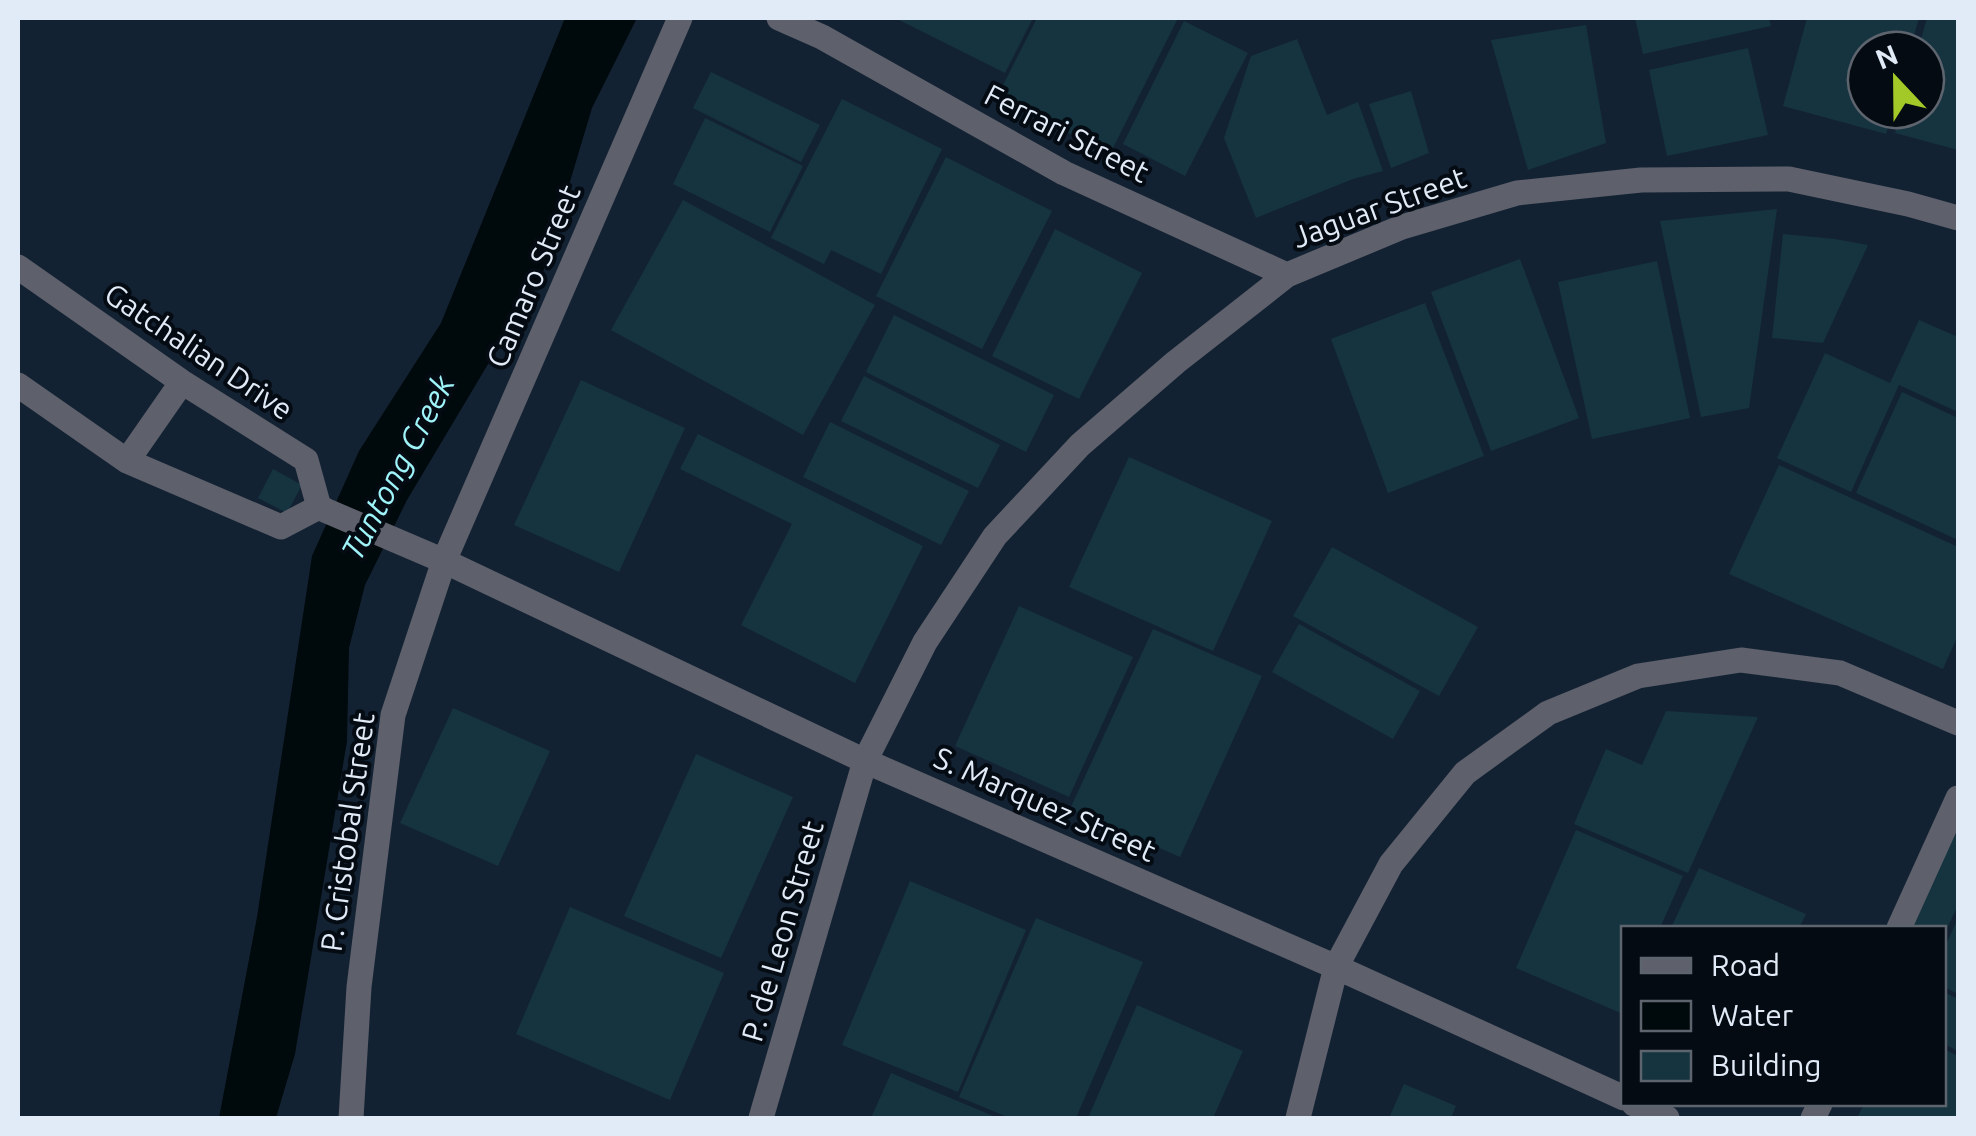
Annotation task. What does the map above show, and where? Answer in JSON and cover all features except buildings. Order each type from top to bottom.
[{"type":"street","name":"Camaro Street","points":[[444,561],[680,18]]},
{"type":"street","points":[[779,18],[827,27]]},
{"type":"street","name":"Ferrari Street","points":[[827,27],[1064,173],[1287,275]]},
{"type":"street","name":"Jaguar Street","points":[[865,761],[925,642],[996,536],[1080,445],[1176,362],[1287,275],[1402,228],[1517,193],[1641,180],[1789,178],[1958,218]]},
{"type":"street","name":"Gatchalian Drive","points":[[18,267],[182,382],[306,460],[323,509]]},
{"type":"street","points":[[127,461],[182,382]]},
{"type":"street","points":[[18,385],[127,461],[281,527],[323,509],[444,561]]},
{"type":"street","name":"S. Marquez Street","points":[[444,561],[865,761],[1621,1097]]},
{"type":"street","name":"P. Cristobal Street","points":[[350,1118],[359,986],[393,714],[444,561]]},
{"type":"street","points":[[1298,1118],[1336,968],[1391,864],[1466,774],[1548,713],[1638,676],[1742,660],[1840,673],[1958,723]]},
{"type":"street","name":"P. de Leon Street","points":[[761,1118],[865,761]]},
{"type":"street","points":[[1901,926],[1958,798]]},
{"type":"street","points":[[1639,1106],[1667,1118]]},
{"type":"water","name":"Tuntong Creek","points":[[565,18],[637,18],[592,108],[543,272],[407,500],[365,585],[349,648],[347,741],[295,1054],[276,1118],[219,1118],[257,917],[312,556],[359,451],[441,323]]}]
